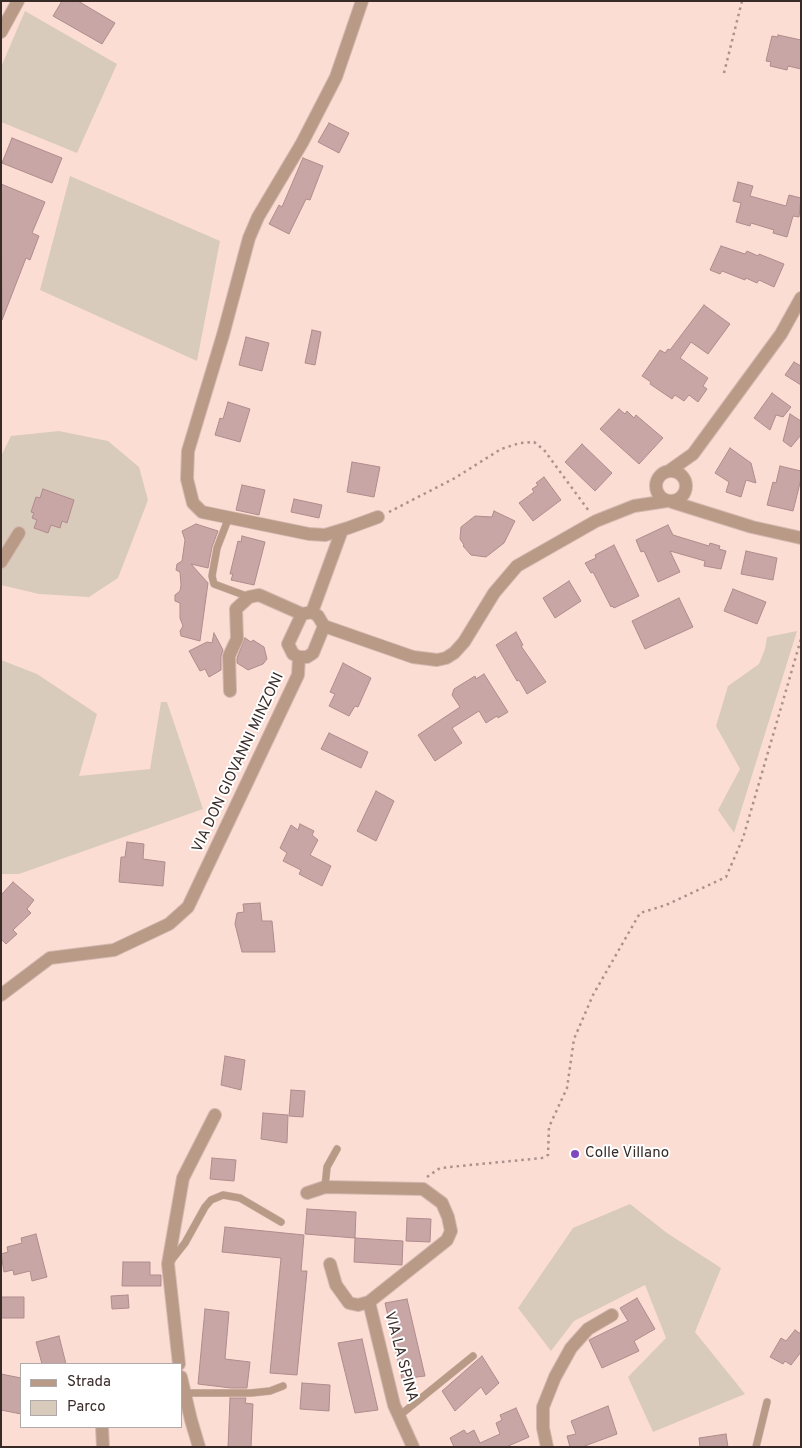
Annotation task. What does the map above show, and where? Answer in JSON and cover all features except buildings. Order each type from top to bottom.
[{"type":"street","points":[[1,32],[18,1]]},
{"type":"street","points":[[362,1],[336,77],[302,143],[258,217],[249,238],[223,335],[188,451],[187,479],[193,503],[202,512],[309,534],[325,535],[378,517]]},
{"type":"street","points":[[801,298],[781,334],[693,454],[660,475],[657,478],[655,488],[659,496],[669,502],[752,527],[801,538]]},
{"type":"street","points":[[230,691],[229,656],[237,639],[236,609],[249,598],[258,595],[318,616],[324,626],[413,657],[438,660],[446,658],[454,653],[464,642],[494,593],[517,566],[596,521],[634,506],[669,502],[680,498],[693,454]]},
{"type":"street","points":[[669,471],[678,472],[697,510]]},
{"type":"street","points":[[634,506],[655,488]]},
{"type":"street","points":[[324,626],[313,654],[307,657],[299,657],[293,654],[288,644],[307,613],[342,530]]},
{"type":"street","points":[[1,562],[19,533]]},
{"type":"street","name":"VIA DON GIOVANNI MINZONI","points":[[1,995],[50,958],[114,950],[169,924],[188,907],[298,675],[299,657]]},
{"type":"street","points":[[179,1363],[168,1264],[183,1178],[215,1114]]},
{"type":"street","points":[[307,1193],[324,1187],[423,1189],[442,1203],[448,1217],[450,1231],[447,1240],[369,1302],[358,1305],[349,1303],[336,1285],[330,1264]]},
{"type":"street","name":"VIA LA SPINA","points":[[369,1302],[394,1405],[413,1447]]},
{"type":"street","points":[[547,1447],[542,1428],[544,1407],[555,1377],[572,1348],[588,1329],[612,1315]]},
{"type":"street","points":[[182,1381],[199,1447]]},
{"type":"street","points":[[102,1428],[103,1447]]},
{"type":"lane","points":[[229,517],[217,548],[212,576],[214,584],[249,598]]},
{"type":"lane","points":[[324,1187],[327,1167],[337,1149]]},
{"type":"lane","points":[[168,1264],[186,1243],[205,1207],[211,1200],[223,1195],[240,1198],[281,1222]]},
{"type":"lane","points":[[399,1416],[473,1356]]},
{"type":"lane","points":[[185,1393],[251,1394],[270,1391],[283,1386]]},
{"type":"lane","points":[[756,1447],[767,1402]]},
{"type":"path","points":[[724,73],[742,1]]},
{"type":"path","points":[[378,517],[455,478],[501,449],[520,443],[534,442],[544,450],[596,521]]},
{"type":"path","points":[[423,1189],[427,1176],[440,1168],[542,1158],[548,1155],[549,1127],[567,1088],[574,1039],[593,995],[640,913],[666,906],[726,877],[743,838],[801,639]]},
{"type":"green space","points":[[25,11],[117,64],[77,153],[1,122],[1,67]]},
{"type":"green space","points":[[70,176],[220,241],[197,361],[40,290]]},
{"type":"green space","points":[[59,431],[108,441],[139,467],[148,500],[118,578],[89,597],[39,594],[1,585],[1,456],[11,436]]},
{"type":"green space","points":[[797,631],[734,833],[718,810],[740,769],[716,726],[728,686],[759,664],[767,637]]},
{"type":"green space","points":[[1,660],[37,674],[97,714],[79,776],[150,769],[161,702],[167,702],[203,809],[19,874],[1,874]]},
{"type":"green space","points":[[630,1204],[667,1233],[721,1268],[695,1332],[745,1394],[653,1432],[628,1377],[666,1338],[645,1285],[574,1321],[551,1351],[518,1308],[573,1228]]},
{"type":"place","name":"Colle Villano","points":[[575,1154]]}]
